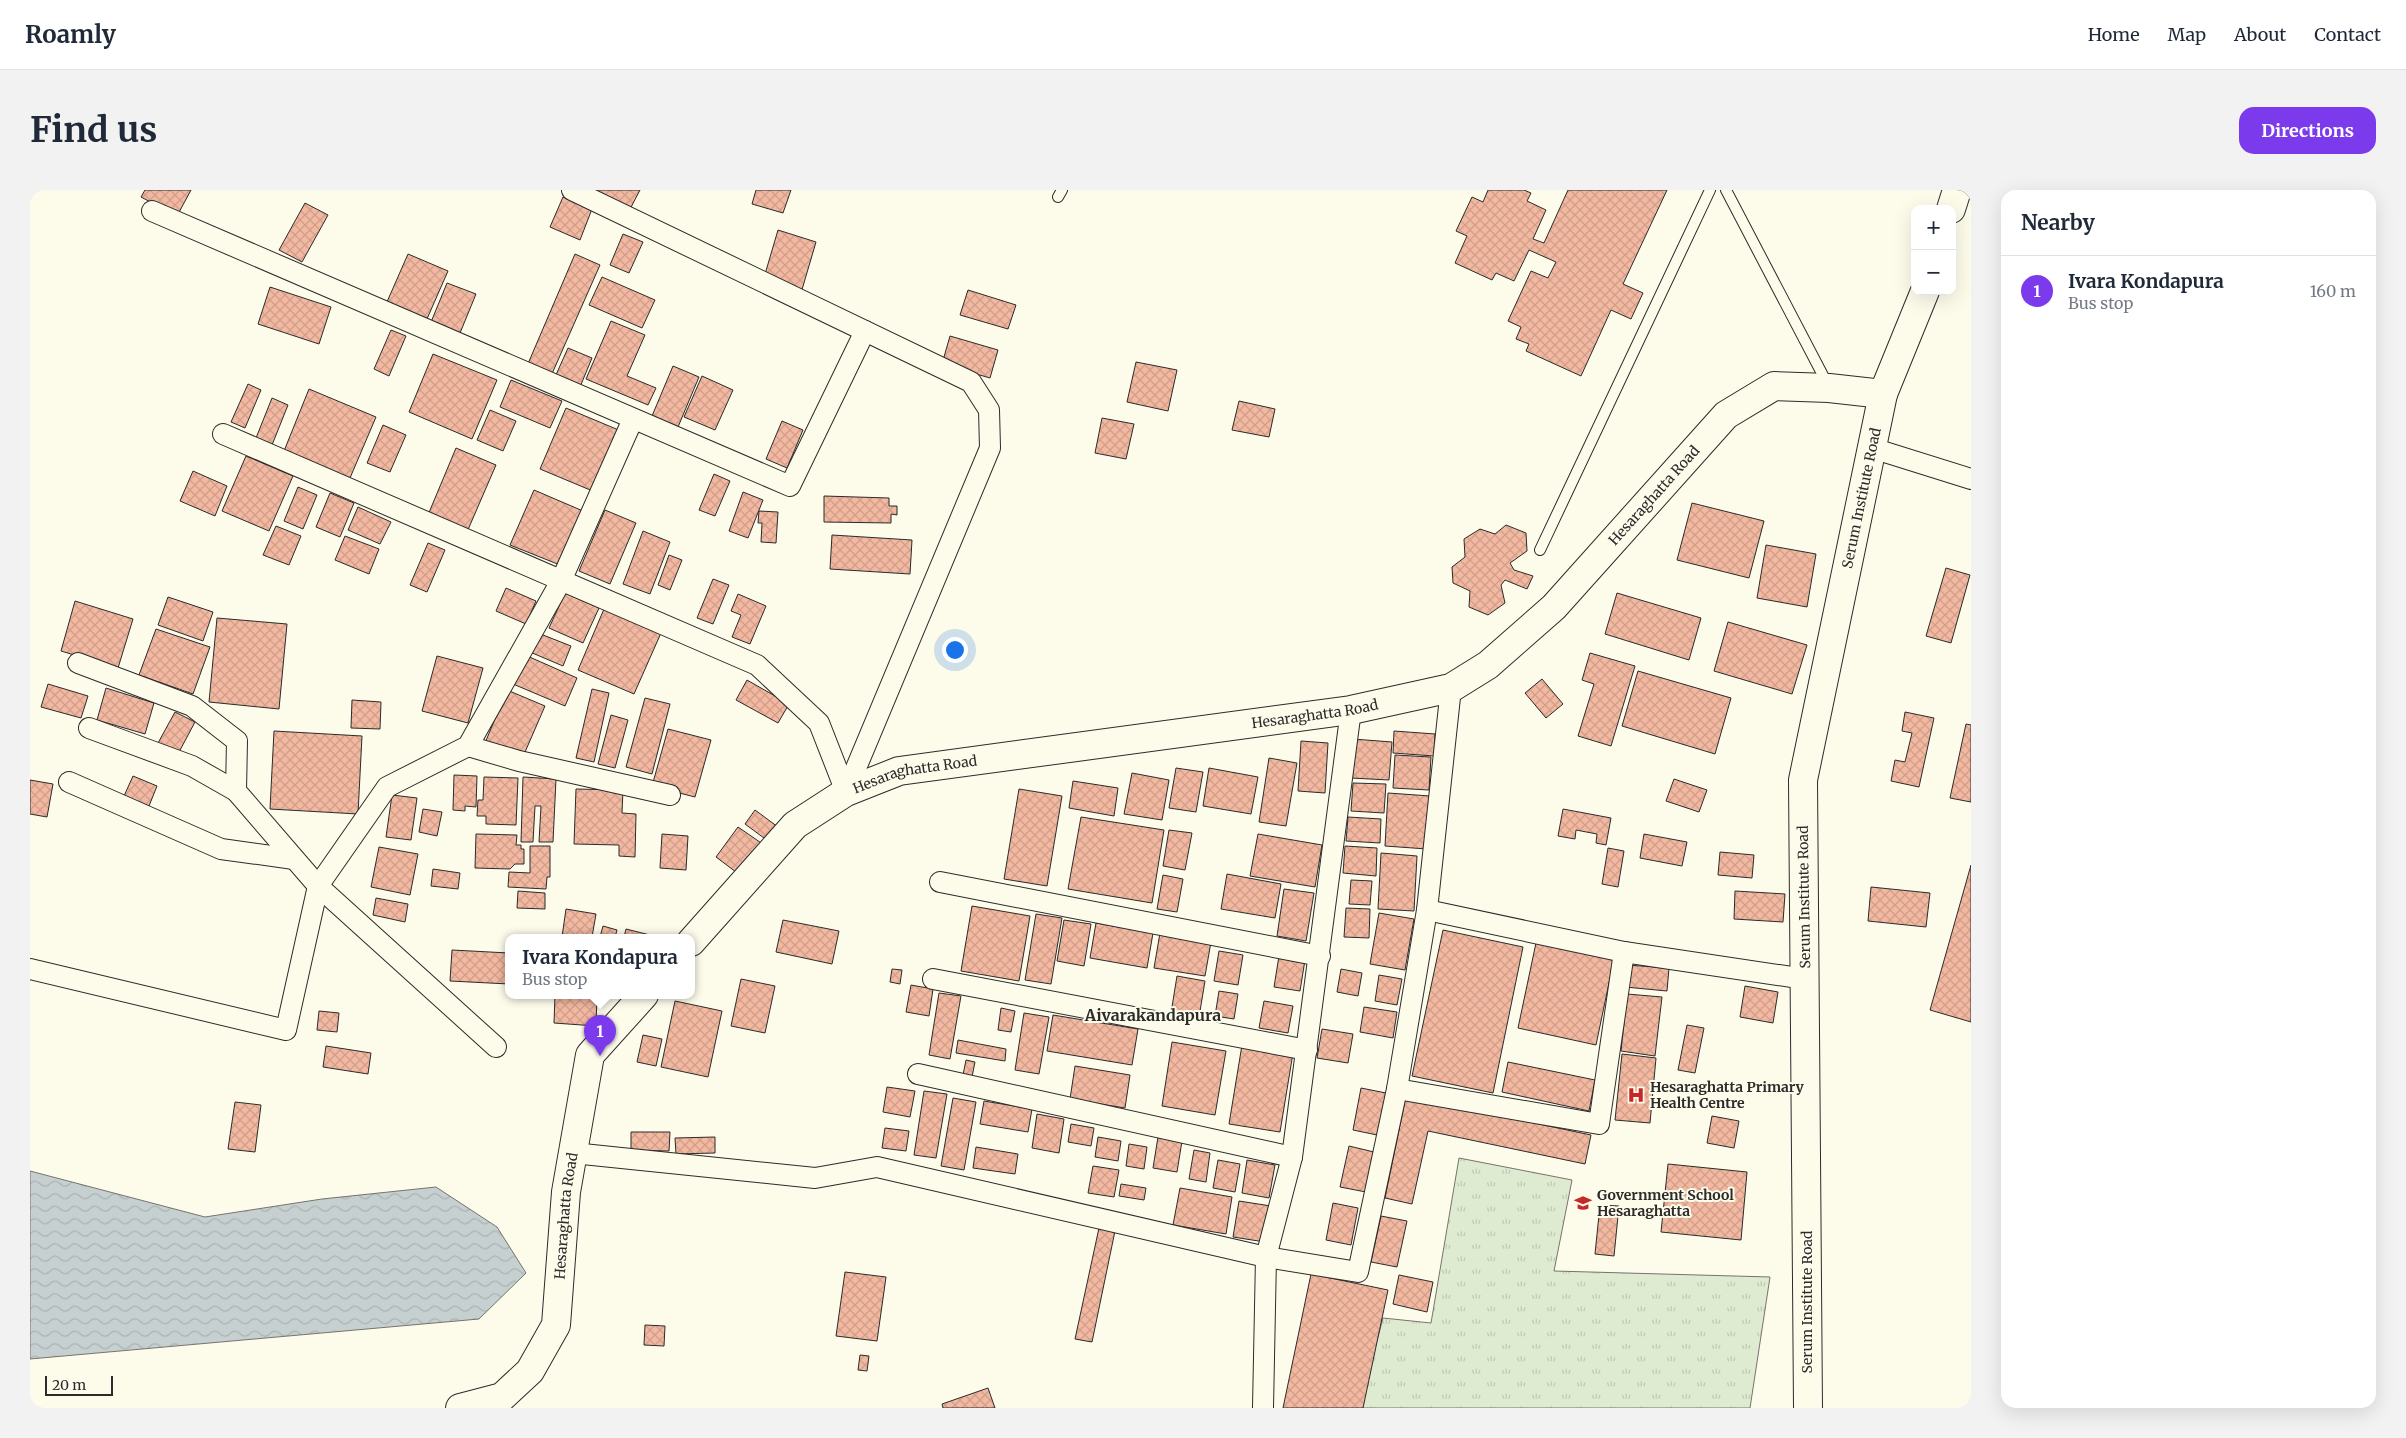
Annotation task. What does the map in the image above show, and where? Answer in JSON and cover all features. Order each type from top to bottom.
[{"type":"main road","points":[[1952,205],[1957,190]]},
{"type":"main road","name":"Serum Institute Road","points":[[1808,1408],[1803,780],[1883,394],[1924,295]]},
{"type":"main road","name":"Hesaraghatta Road","points":[[695,938],[795,825],[846,792],[899,771],[1351,710],[1451,688],[1488,665],[1554,607],[1726,415],[1774,386],[1829,388],[1883,394]]},
{"type":"main road","name":"Hesaraghatta Road","points":[[460,1408],[502,1397],[530,1371],[556,1325],[566,1192],[590,1055],[640,999]]},
{"type":"street","points":[[572,190],[971,382],[989,410],[990,448],[846,792]]},
{"type":"street","points":[[152,211],[790,486],[865,331]]},
{"type":"street","points":[[30,969],[286,1030],[318,886],[387,788],[468,746],[562,580],[633,419]]},
{"type":"street","points":[[223,434],[757,665],[818,723],[846,792]]},
{"type":"street","points":[[1872,448],[1971,479]]},
{"type":"street","points":[[78,663],[192,706],[237,741],[236,791]]},
{"type":"street","points":[[573,1153],[815,1178],[877,1168],[1266,1256],[1358,1272],[1398,1089],[1427,910],[1451,688]]},
{"type":"street","points":[[1263,1408],[1266,1256],[1292,1157],[1351,710]]},
{"type":"street","points":[[89,728],[192,766],[236,791],[318,886],[496,1048]]},
{"type":"street","points":[[468,746],[520,761],[670,795]]},
{"type":"street","points":[[69,782],[221,849],[294,859]]},
{"type":"street","points":[[940,882],[1320,956]]},
{"type":"street","points":[[1427,910],[1624,952],[1805,979]]},
{"type":"street","points":[[1398,1089],[1599,1124],[1624,952]]},
{"type":"street","points":[[933,979],[1307,1050]]},
{"type":"street","points":[[918,1074],[1292,1157]]},
{"type":"lane","points":[[1540,550],[1710,190]]},
{"type":"lane","points":[[1726,190],[1829,388]]},
{"type":"green space","points":[[1459,1158],[1572,1180],[1554,1271],[1770,1277],[1750,1408],[1359,1408],[1383,1318],[1431,1323]]},
{"type":"water","points":[[30,1171],[205,1217],[322,1199],[436,1187],[497,1227],[526,1273],[479,1319],[30,1359]]},
{"type":"building","points":[[145,190],[191,190],[177,216],[141,197]]},
{"type":"building","points":[[589,190],[640,190],[629,211]]},
{"type":"building","points":[[756,190],[791,190],[783,213],[752,204]]},
{"type":"building","points":[[1488,190],[1524,190],[1531,193],[1527,201],[1546,210],[1533,239],[1544,243],[1568,190],[1667,190],[1623,284],[1643,293],[1631,319],[1611,310],[1581,376],[1526,351],[1529,344],[1516,339],[1521,327],[1508,321],[1531,271],[1548,278],[1556,262],[1529,250],[1514,281],[1496,273],[1492,280],[1455,263],[1467,236],[1456,231],[1472,197],[1483,202]]},
{"type":"building","points":[[563,197],[592,209],[580,240],[550,227]]},
{"type":"building","points":[[305,203],[328,215],[302,262],[279,250]]},
{"type":"building","points":[[778,230],[816,242],[801,293],[763,281]]},
{"type":"building","points":[[623,234],[643,242],[629,273],[610,265]]},
{"type":"building","points":[[408,254],[448,271],[423,328],[383,311]]},
{"type":"building","points":[[575,254],[600,265],[551,376],[527,366]]},
{"type":"building","points":[[602,277],[655,300],[642,328],[589,305]]},
{"type":"building","points":[[447,283],[476,294],[458,338],[429,327]]},
{"type":"building","points":[[270,287],[331,307],[319,344],[258,324]]},
{"type":"building","points":[[968,290],[1016,305],[1008,329],[960,315]]},
{"type":"building","points":[[611,321],[645,335],[627,376],[656,388],[648,405],[586,379]]},
{"type":"building","points":[[391,330],[406,336],[389,376],[374,369]]},
{"type":"building","points":[[950,336],[998,350],[990,378],[942,364]]},
{"type":"building","points":[[568,348],[592,358],[580,387],[555,377]]},
{"type":"building","points":[[433,354],[497,380],[472,439],[409,412]]},
{"type":"building","points":[[1136,362],[1177,370],[1168,411],[1127,402]]},
{"type":"building","points":[[673,366],[699,377],[678,427],[652,416]]},
{"type":"building","points":[[702,376],[733,390],[715,430],[684,417]]},
{"type":"building","points":[[511,380],[562,401],[550,428],[500,407]]},
{"type":"building","points":[[248,384],[261,390],[245,428],[231,422]]},
{"type":"building","points":[[309,389],[376,417],[350,478],[284,451]]},
{"type":"building","points":[[272,398],[288,405],[272,445],[256,438]]},
{"type":"building","points":[[1239,401],[1275,409],[1269,437],[1232,430]]},
{"type":"building","points":[[566,408],[621,431],[595,492],[540,469]]},
{"type":"building","points":[[490,410],[516,421],[503,451],[477,440]]},
{"type":"building","points":[[1102,418],[1134,424],[1126,459],[1095,453]]},
{"type":"building","points":[[782,421],[803,430],[787,468],[766,459]]},
{"type":"building","points":[[383,425],[406,435],[390,472],[367,463]]},
{"type":"building","points":[[456,448],[496,465],[467,532],[428,515]]},
{"type":"building","points":[[246,456],[293,476],[269,531],[222,511]]},
{"type":"building","points":[[193,471],[227,486],[215,516],[180,501]]},
{"type":"building","points":[[714,474],[730,481],[715,516],[699,510]]},
{"type":"building","points":[[298,487],[317,495],[303,529],[284,521]]},
{"type":"building","points":[[534,490],[583,511],[560,565],[510,545]]},
{"type":"building","points":[[743,492],[763,500],[748,538],[729,531]]},
{"type":"building","points":[[330,493],[354,503],[340,537],[316,527]]},
{"type":"building","points":[[824,496],[889,498],[889,506],[897,506],[897,515],[891,514],[891,523],[824,522]]},
{"type":"building","points":[[1692,503],[1764,521],[1749,578],[1677,560]]},
{"type":"building","points":[[358,507],[391,522],[380,544],[348,530]]},
{"type":"building","points":[[605,510],[636,523],[610,584],[579,571]]},
{"type":"building","points":[[759,511],[778,512],[776,543],[761,542],[762,523],[758,523]]},
{"type":"building","points":[[1506,525],[1526,533],[1527,551],[1510,563],[1514,570],[1533,576],[1527,589],[1505,580],[1501,585],[1505,603],[1488,615],[1469,607],[1470,591],[1453,583],[1452,567],[1465,557],[1464,539],[1480,529],[1495,534]]},
{"type":"building","points":[[276,526],[301,536],[289,565],[263,555]]},
{"type":"building","points":[[643,531],[670,542],[650,594],[623,584]]},
{"type":"building","points":[[832,535],[912,540],[910,574],[830,569]]},
{"type":"building","points":[[345,536],[379,549],[369,574],[335,560]]},
{"type":"building","points":[[428,543],[445,550],[427,592],[410,585]]},
{"type":"building","points":[[1766,545],[1816,554],[1807,607],[1757,598]]},
{"type":"building","points":[[669,555],[682,560],[670,590],[658,585]]},
{"type":"building","points":[[1946,568],[1970,575],[1951,643],[1926,636]]},
{"type":"building","points":[[713,579],[729,585],[713,624],[697,618]]},
{"type":"building","points":[[506,588],[536,601],[526,624],[496,611]]},
{"type":"building","points":[[565,593],[599,608],[583,643],[549,628]]},
{"type":"building","points":[[1617,593],[1701,618],[1689,660],[1605,634]]},
{"type":"building","points":[[738,594],[766,606],[750,644],[732,637],[741,615],[731,611]]},
{"type":"building","points":[[168,597],[213,612],[203,641],[158,625]]},
{"type":"building","points":[[75,601],[133,619],[118,668],[61,651]]},
{"type":"building","points":[[604,609],[661,633],[634,694],[578,670]]},
{"type":"building","points":[[217,618],[287,624],[279,709],[209,702]]},
{"type":"building","points":[[1728,622],[1807,645],[1792,694],[1714,671]]},
{"type":"building","points":[[156,629],[210,647],[193,694],[139,675]]},
{"type":"building","points":[[538,633],[571,646],[563,666],[530,652]]},
{"type":"building","points":[[1590,653],[1635,666],[1611,746],[1578,736],[1594,684],[1582,680]]},
{"type":"building","points":[[525,655],[577,678],[565,706],[513,684]]},
{"type":"building","points":[[437,656],[483,668],[468,723],[422,711]]},
{"type":"building","points":[[1638,671],[1731,698],[1715,754],[1622,726]]},
{"type":"building","points":[[1542,679],[1563,704],[1546,718],[1525,693]]},
{"type":"building","points":[[747,680],[789,704],[778,723],[736,700]]},
{"type":"building","points":[[48,684],[88,696],[81,718],[41,707]]},
{"type":"building","points":[[106,688],[154,703],[145,734],[97,720]]},
{"type":"building","points":[[592,689],[609,693],[594,762],[576,758]]},
{"type":"building","points":[[507,690],[545,706],[522,759],[485,743]]},
{"type":"building","points":[[645,698],[670,704],[652,774],[626,767]]},
{"type":"building","points":[[352,700],[381,702],[380,729],[351,728]]},
{"type":"building","points":[[175,712],[195,722],[178,754],[158,743]]},
{"type":"building","points":[[1905,712],[1934,718],[1919,787],[1891,781],[1895,760],[1905,762],[1912,733],[1902,731]]},
{"type":"building","points":[[611,715],[628,720],[615,768],[598,764]]},
{"type":"building","points":[[1966,724],[1971,725],[1971,802],[1950,798]]},
{"type":"building","points":[[668,729],[711,740],[695,797],[652,786]]},
{"type":"building","points":[[274,731],[362,736],[358,814],[270,809]]},
{"type":"building","points":[[1394,731],[1435,734],[1434,756],[1393,753]]},
{"type":"building","points":[[1353,739],[1392,742],[1389,780],[1351,778]]},
{"type":"building","points":[[1301,741],[1328,743],[1325,793],[1298,791]]},
{"type":"building","points":[[1395,755],[1431,757],[1429,790],[1393,788]]},
{"type":"building","points":[[1269,758],[1297,763],[1286,826],[1259,822]]},
{"type":"building","points":[[1176,768],[1203,772],[1196,812],[1169,808]]},
{"type":"building","points":[[1209,768],[1258,777],[1251,814],[1203,806]]},
{"type":"building","points":[[1132,773],[1169,780],[1162,820],[1124,814]]},
{"type":"building","points":[[454,775],[477,776],[476,807],[465,806],[465,811],[453,810]]},
{"type":"building","points":[[133,776],[157,786],[149,806],[124,796]]},
{"type":"building","points":[[484,777],[518,778],[516,825],[486,824],[486,816],[477,816],[478,800],[483,800]]},
{"type":"building","points":[[523,777],[556,779],[553,842],[539,842],[541,806],[535,806],[533,842],[521,842]]},
{"type":"building","points":[[1674,779],[1707,790],[1699,812],[1666,801]]},
{"type":"building","points":[[30,780],[53,784],[47,817],[30,814]]},
{"type":"building","points":[[1073,781],[1118,788],[1114,816],[1069,808]]},
{"type":"building","points":[[1353,783],[1386,784],[1384,813],[1351,811]]},
{"type":"building","points":[[576,789],[623,790],[622,813],[636,814],[635,857],[619,856],[619,845],[574,844]]},
{"type":"building","points":[[1019,789],[1062,796],[1047,886],[1004,879]]},
{"type":"building","points":[[1388,793],[1430,796],[1427,849],[1385,846]]},
{"type":"building","points":[[392,795],[417,798],[411,840],[386,837]]},
{"type":"building","points":[[423,809],[442,812],[437,836],[419,832]]},
{"type":"building","points":[[1563,809],[1611,818],[1606,845],[1596,843],[1597,834],[1576,830],[1575,839],[1558,836]]},
{"type":"building","points":[[755,810],[778,827],[768,841],[745,824]]},
{"type":"building","points":[[1081,817],[1164,830],[1152,903],[1068,889]]},
{"type":"building","points":[[1348,817],[1381,819],[1380,843],[1346,841]]},
{"type":"building","points":[[738,827],[767,847],[744,878],[716,857]]},
{"type":"building","points":[[1169,830],[1192,833],[1185,870],[1163,866]]},
{"type":"building","points":[[476,834],[517,835],[516,845],[521,845],[521,849],[524,849],[524,864],[515,864],[510,869],[475,868]]},
{"type":"building","points":[[662,834],[688,836],[686,870],[660,868]]},
{"type":"building","points":[[1258,834],[1322,845],[1315,887],[1250,876]]},
{"type":"building","points":[[1644,834],[1687,842],[1682,866],[1640,858]]},
{"type":"building","points":[[530,846],[550,846],[550,877],[547,877],[546,889],[508,887],[509,872],[530,873]]},
{"type":"building","points":[[1345,846],[1377,848],[1376,876],[1343,873]]},
{"type":"building","points":[[379,847],[418,854],[410,895],[371,887]]},
{"type":"building","points":[[1608,848],[1624,851],[1618,887],[1602,884]]},
{"type":"building","points":[[1720,852],[1754,855],[1752,878],[1718,875]]},
{"type":"building","points":[[1381,853],[1417,856],[1414,911],[1378,909]]},
{"type":"building","points":[[1971,865],[1971,1022],[1930,1010]]},
{"type":"building","points":[[433,869],[460,873],[458,889],[431,886]]},
{"type":"building","points":[[1227,874],[1281,884],[1275,918],[1221,909]]},
{"type":"building","points":[[1163,875],[1183,879],[1177,912],[1157,909]]},
{"type":"building","points":[[1351,880],[1372,881],[1370,905],[1349,904]]},
{"type":"building","points":[[1871,887],[1930,893],[1926,927],[1868,921]]},
{"type":"building","points":[[1284,889],[1314,893],[1306,941],[1277,936]]},
{"type":"building","points":[[518,891],[545,893],[545,909],[517,908]]},
{"type":"building","points":[[1735,891],[1785,894],[1783,922],[1734,919]]},
{"type":"building","points":[[376,898],[408,904],[405,922],[373,915]]},
{"type":"building","points":[[972,906],[1030,916],[1019,981],[961,971]]},
{"type":"building","points":[[1346,908],[1370,909],[1369,938],[1344,937]]},
{"type":"building","points":[[566,909],[596,914],[593,934],[562,934]]},
{"type":"building","points":[[1379,913],[1414,919],[1405,970],[1370,964]]},
{"type":"building","points":[[1036,914],[1062,918],[1051,984],[1025,980]]},
{"type":"building","points":[[783,920],[839,931],[832,964],[776,952]]},
{"type":"building","points":[[1064,920],[1091,924],[1084,966],[1057,961]]},
{"type":"building","points":[[1096,923],[1153,933],[1147,968],[1090,958]]},
{"type":"building","points":[[603,926],[617,930],[616,934],[601,934]]},
{"type":"building","points":[[626,929],[646,934],[625,934]]},
{"type":"building","points":[[1443,930],[1523,947],[1493,1093],[1412,1076]]},
{"type":"building","points":[[1160,933],[1211,942],[1205,976],[1154,968]]},
{"type":"building","points":[[1536,943],[1614,959],[1596,1045],[1518,1028]]},
{"type":"building","points":[[452,950],[505,953],[505,984],[450,981]]},
{"type":"building","points":[[1219,951],[1243,955],[1238,985],[1214,981]]},
{"type":"building","points":[[1279,956],[1305,960],[1300,991],[1274,987]]},
{"type":"building","points":[[1627,965],[1669,968],[1667,991],[1625,987]]},
{"type":"building","points":[[892,969],[902,970],[900,984],[890,982]]},
{"type":"building","points":[[1341,969],[1362,973],[1358,996],[1337,992]]},
{"type":"building","points":[[1379,975],[1402,979],[1397,1005],[1375,1001]]},
{"type":"building","points":[[1177,976],[1205,981],[1199,1017],[1171,1013]]},
{"type":"building","points":[[741,979],[775,986],[765,1033],[731,1026]]},
{"type":"building","points":[[911,985],[933,989],[929,1016],[906,1012]]},
{"type":"building","points":[[1745,986],[1778,992],[1773,1023],[1740,1017]]},
{"type":"building","points":[[1219,991],[1238,994],[1234,1019],[1215,1016]]},
{"type":"building","points":[[939,993],[961,996],[950,1059],[929,1055]]},
{"type":"building","points":[[1627,994],[1662,997],[1655,1056],[1621,1051]]},
{"type":"building","points":[[555,999],[597,999],[596,1026],[554,1023]]},
{"type":"building","points":[[675,1001],[722,1011],[708,1077],[661,1067]]},
{"type":"building","points":[[1264,1001],[1293,1006],[1288,1033],[1259,1028]]},
{"type":"building","points":[[1364,1007],[1397,1012],[1393,1038],[1360,1032]]},
{"type":"building","points":[[1001,1008],[1015,1011],[1011,1032],[998,1030]]},
{"type":"building","points":[[319,1011],[339,1013],[337,1032],[317,1030]]},
{"type":"building","points":[[1024,1013],[1049,1017],[1039,1074],[1015,1070]]},
{"type":"building","points":[[1053,1015],[1138,1029],[1132,1065],[1047,1051]]},
{"type":"building","points":[[1687,1025],[1704,1028],[1695,1073],[1678,1070]]},
{"type":"building","points":[[1322,1029],[1353,1034],[1348,1063],[1317,1058]]},
{"type":"building","points":[[643,1035],[662,1039],[656,1066],[637,1062]]},
{"type":"building","points":[[958,1040],[1006,1049],[1005,1061],[956,1053]]},
{"type":"building","points":[[1172,1042],[1226,1051],[1215,1115],[1162,1106]]},
{"type":"building","points":[[1242,1045],[1293,1053],[1280,1132],[1229,1124]]},
{"type":"building","points":[[326,1046],[371,1053],[368,1074],[323,1067]]},
{"type":"building","points":[[1622,1054],[1656,1058],[1650,1123],[1615,1120]]},
{"type":"building","points":[[966,1060],[975,1062],[972,1077],[963,1075]]},
{"type":"building","points":[[1508,1062],[1595,1080],[1589,1111],[1502,1092]]},
{"type":"building","points":[[1075,1066],[1130,1075],[1125,1108],[1070,1099]]},
{"type":"building","points":[[887,1087],[915,1091],[910,1117],[883,1112]]},
{"type":"building","points":[[1361,1088],[1391,1094],[1382,1136],[1353,1130]]},
{"type":"building","points":[[924,1091],[947,1094],[936,1158],[914,1155]]},
{"type":"building","points":[[1406,1096],[1591,1135],[1585,1164],[1428,1131],[1412,1204],[1385,1198]]},
{"type":"building","points":[[953,1098],[976,1102],[964,1170],[941,1166]]},
{"type":"building","points":[[984,1101],[1032,1109],[1028,1132],[980,1124]]},
{"type":"building","points":[[235,1102],[261,1105],[255,1152],[228,1149]]},
{"type":"building","points":[[1037,1114],[1064,1119],[1059,1153],[1032,1148]]},
{"type":"building","points":[[1712,1116],[1739,1121],[1734,1148],[1707,1143]]},
{"type":"building","points":[[1071,1124],[1094,1128],[1091,1146],[1068,1142]]},
{"type":"building","points":[[885,1128],[909,1131],[906,1151],[882,1148]]},
{"type":"building","points":[[631,1132],[670,1132],[669,1151],[631,1150]]},
{"type":"building","points":[[715,1137],[715,1153],[676,1154],[675,1138]]},
{"type":"building","points":[[1098,1137],[1121,1141],[1118,1161],[1095,1157]]},
{"type":"building","points":[[1158,1137],[1182,1141],[1177,1172],[1153,1168]]},
{"type":"building","points":[[1129,1144],[1147,1147],[1144,1169],[1126,1166]]},
{"type":"building","points":[[1349,1146],[1374,1152],[1366,1192],[1340,1187]]},
{"type":"building","points":[[976,1147],[1018,1154],[1015,1174],[973,1168]]},
{"type":"building","points":[[1194,1150],[1210,1153],[1206,1182],[1189,1179]]},
{"type":"building","points":[[1218,1160],[1240,1164],[1235,1192],[1213,1188]]},
{"type":"building","points":[[1247,1160],[1275,1165],[1269,1198],[1242,1193]]},
{"type":"building","points":[[1668,1164],[1747,1172],[1741,1240],[1661,1232]]},
{"type":"building","points":[[1093,1166],[1119,1170],[1114,1197],[1088,1193]]},
{"type":"building","points":[[1121,1184],[1146,1188],[1144,1200],[1119,1196]]},
{"type":"building","points":[[1180,1188],[1232,1197],[1226,1234],[1173,1225]]},
{"type":"building","points":[[1239,1201],[1271,1206],[1265,1242],[1233,1237]]},
{"type":"building","points":[[1333,1203],[1358,1208],[1351,1245],[1326,1240]]},
{"type":"building","points":[[1600,1205],[1619,1206],[1614,1256],[1595,1254]]},
{"type":"building","points":[[1381,1216],[1407,1221],[1397,1267],[1371,1262]]},
{"type":"building","points":[[1099,1228],[1115,1231],[1092,1342],[1075,1339]]},
{"type":"building","points":[[845,1272],[886,1277],[877,1341],[836,1336]]},
{"type":"building","points":[[1311,1274],[1388,1290],[1363,1408],[1283,1408]]},
{"type":"building","points":[[1399,1275],[1433,1282],[1427,1312],[1393,1304]]},
{"type":"building","points":[[645,1325],[665,1326],[664,1346],[644,1345]]},
{"type":"building","points":[[860,1355],[869,1356],[867,1371],[858,1370]]},
{"type":"building","points":[[988,1388],[995,1408],[943,1408],[942,1404]]},
{"type":"place","name":"Ivara Kondapura","points":[[600,1056]]},
{"type":"place","name":"Hesaraghatta Primary Health Centre","points":[[1636,1095]]},
{"type":"place","name":"Government School Hesaraghatta","points":[[1583,1203]]},
{"type":"district","name":"Aivarakandapura","points":[[1153,1015]]}]
